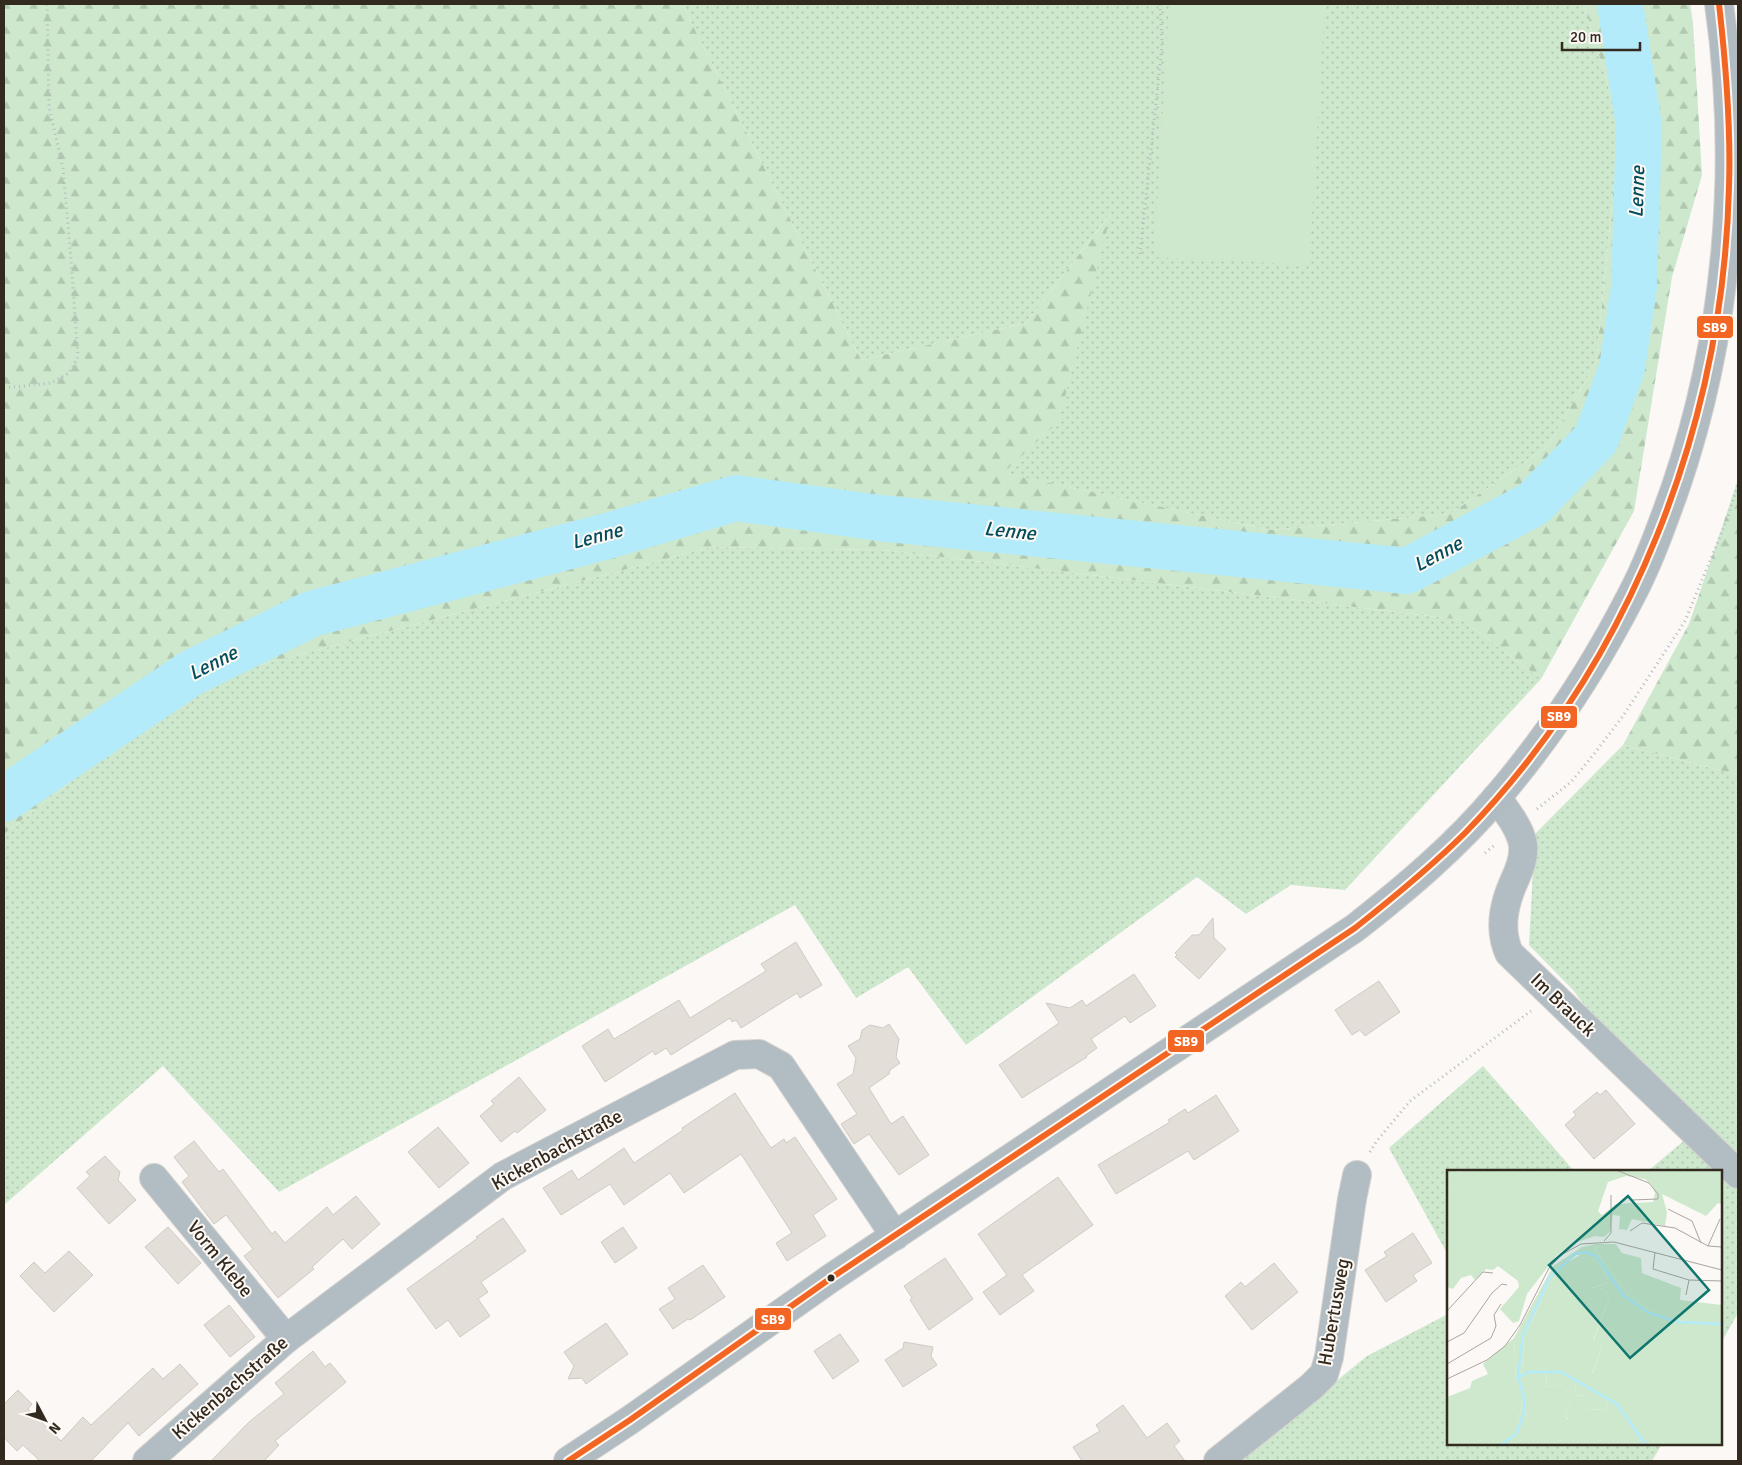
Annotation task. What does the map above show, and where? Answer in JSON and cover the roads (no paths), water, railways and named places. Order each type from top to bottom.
[{"type":"main road","points":[[568,1461],[630,1420],[761,1326],[1355,928],[1425,870],[1496,798],[1535,750],[1572,700],[1632,594],[1663,523],[1690,447],[1709,371],[1723,300],[1731,215],[1733,142],[1730,80],[1719,4]]},
{"type":"street","name":"Im Brauck","points":[[1496,798],[1508,811],[1523,845],[1520,868],[1508,898],[1502,926],[1503,940],[1509,953],[1738,1174]]},
{"type":"street","name":"Kickenbachstraße","points":[[147,1461],[286,1339],[503,1176],[735,1055],[759,1054],[781,1066],[895,1236]]},
{"type":"street","name":"Hubertusweg","points":[[1218,1461],[1311,1387],[1324,1374],[1329,1357],[1357,1175]]},
{"type":"street","name":"Vorm Klebe","points":[[154,1178],[286,1339]]},
{"type":"waterway","name":"Lenne","points":[[4,799],[191,673],[311,614],[611,535],[736,498],[879,518],[1407,571],[1533,504],[1596,439],[1622,368],[1634,287],[1639,126],[1620,4]]}]
